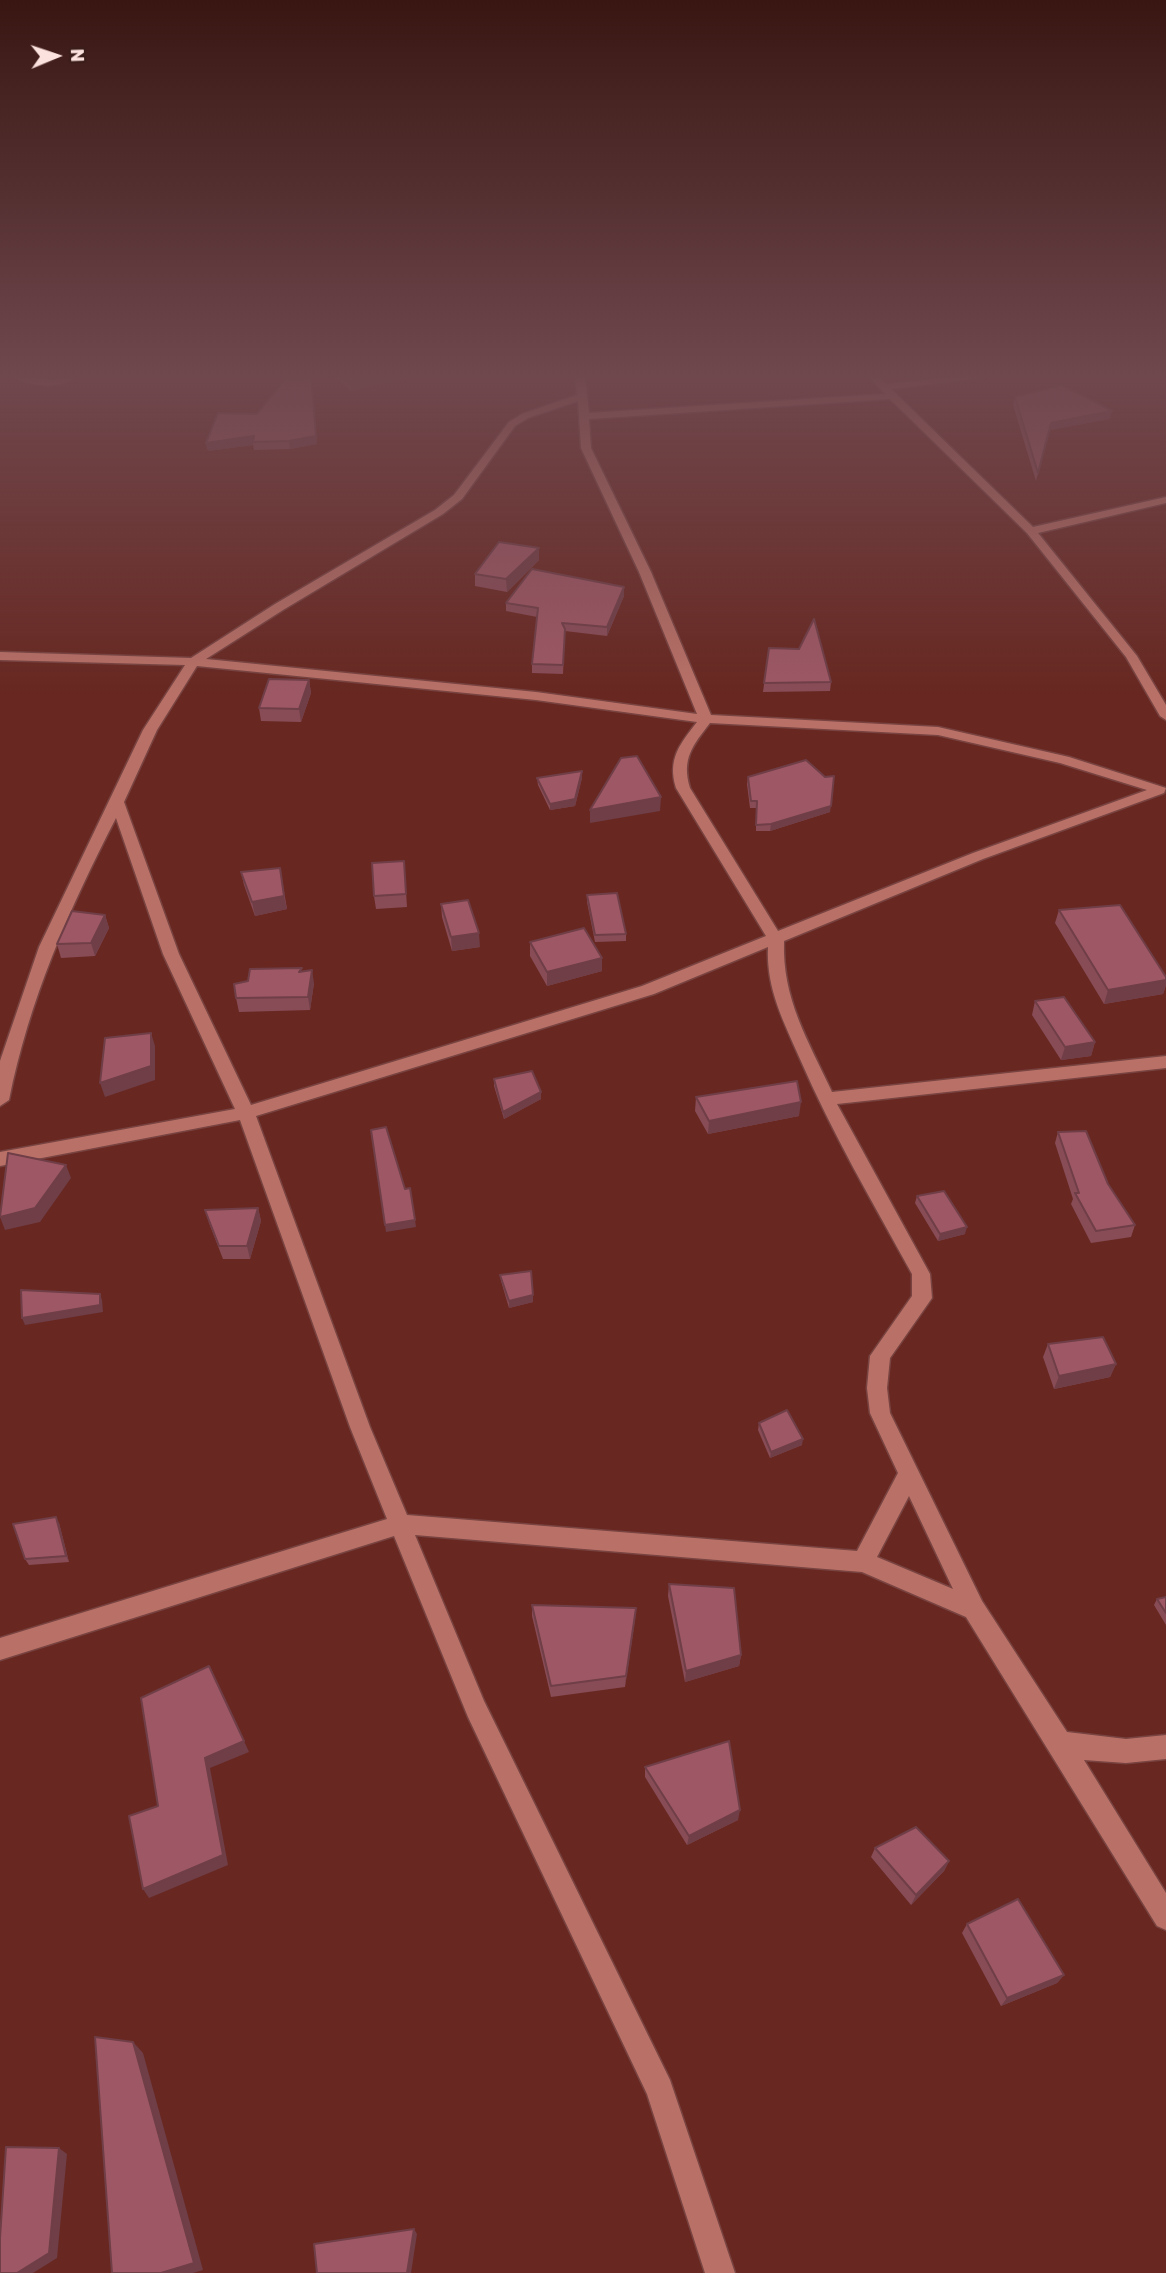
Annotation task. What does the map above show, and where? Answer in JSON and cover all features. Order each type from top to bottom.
[{"type":"street","points":[[0,1100],[8,1056],[26,998],[69,892],[117,802],[149,730],[194,662],[279,607],[439,512],[458,497],[468,483]]},
{"type":"street","points":[[603,483],[645,572],[706,719]]},
{"type":"street","points":[[982,483],[1031,531],[1131,656],[1166,716]]},
{"type":"street","points":[[1031,531],[1166,500]]},
{"type":"street","points":[[0,656],[194,662],[536,696],[706,719],[937,731],[1064,760],[1163,788]]},
{"type":"street","points":[[706,719],[682,751],[676,771],[776,940],[775,969],[782,1000],[825,1099],[921,1274],[922,1298],[880,1356],[877,1388],[880,1413],[974,1609],[1166,1917]]},
{"type":"street","points":[[0,1158],[246,1113],[648,990],[978,856],[1163,788]]},
{"type":"street","points":[[117,802],[171,954],[246,1113],[360,1427],[476,1709],[660,2090],[720,2273]]},
{"type":"street","points":[[825,1099],[1166,1062]]},
{"type":"street","points":[[863,1562],[908,1476]]},
{"type":"street","points":[[0,1649],[401,1524],[863,1562],[974,1609]]},
{"type":"street","points":[[1060,1743],[1098,1752],[1138,1753],[1166,1747]]},
{"type":"building","points":[[499,542],[539,548],[506,579],[475,574]]},
{"type":"building","points":[[532,569],[624,587],[607,627],[562,623],[565,629],[563,665],[532,664],[538,608],[506,603]]},
{"type":"building","points":[[814,619],[831,682],[764,683],[769,648],[799,649]]},
{"type":"building","points":[[269,679],[309,680],[299,709],[259,708]]},
{"type":"building","points":[[637,756],[661,797],[590,810],[621,758]]},
{"type":"building","points":[[806,760],[825,777],[834,776],[831,806],[771,824],[756,825],[757,801],[751,801],[748,777]]},
{"type":"building","points":[[582,771],[575,799],[550,804],[537,778]]},
{"type":"building","points":[[404,861],[406,894],[374,896],[372,863]]},
{"type":"building","points":[[280,868],[284,896],[252,902],[241,872]]},
{"type":"building","points":[[617,893],[626,934],[595,935],[587,895]]},
{"type":"building","points":[[468,900],[479,933],[451,937],[441,904]]},
{"type":"building","points":[[1120,905],[1166,980],[1108,990],[1059,910]]},
{"type":"building","points":[[72,911],[105,915],[91,943],[57,944]]},
{"type":"building","points":[[584,928],[602,958],[547,972],[530,942]]},
{"type":"building","points":[[302,968],[299,972],[312,970],[308,997],[236,998],[234,984],[248,981],[250,969]]},
{"type":"building","points":[[1064,997],[1095,1042],[1065,1047],[1035,1001]]},
{"type":"building","points":[[151,1033],[151,1066],[100,1083],[105,1038]]},
{"type":"building","points":[[532,1071],[541,1092],[503,1112],[494,1079]]},
{"type":"building","points":[[797,1081],[801,1102],[709,1121],[696,1097]]},
{"type":"building","points":[[386,1127],[405,1189],[410,1188],[415,1220],[385,1225],[371,1130]]},
{"type":"building","points":[[1086,1131],[1108,1184],[1135,1225],[1096,1231],[1075,1193],[1079,1193],[1058,1132]]},
{"type":"building","points":[[8,1153],[66,1165],[35,1208],[0,1217]]},
{"type":"building","points":[[944,1191],[967,1227],[940,1234],[917,1196]]},
{"type":"building","points":[[258,1208],[247,1246],[219,1246],[205,1210]]},
{"type":"building","points":[[531,1271],[533,1295],[509,1301],[500,1275]]},
{"type":"building","points":[[21,1290],[100,1294],[100,1305],[22,1318]]},
{"type":"building","points":[[1103,1337],[1116,1364],[1059,1376],[1048,1344]]},
{"type":"building","points":[[787,1410],[803,1439],[771,1452],[759,1423]]},
{"type":"building","points":[[56,1517],[66,1556],[25,1559],[13,1524]]},
{"type":"building","points":[[669,1584],[734,1588],[741,1655],[686,1671]]},
{"type":"building","points":[[1166,1597],[1166,1613],[1157,1599]]},
{"type":"building","points":[[532,1605],[636,1608],[626,1676],[551,1686]]},
{"type":"building","points":[[209,1666],[244,1741],[205,1758],[223,1855],[143,1889],[129,1816],[158,1806],[141,1698]]},
{"type":"building","points":[[729,1741],[740,1810],[689,1836],[645,1767]]},
{"type":"building","points":[[916,1827],[949,1861],[916,1895],[875,1848]]},
{"type":"building","points":[[1018,1899],[1064,1975],[1007,1998],[967,1924]]},
{"type":"building","points":[[95,2037],[133,2042],[194,2263],[161,2273],[112,2273]]},
{"type":"building","points":[[6,2147],[59,2148],[49,2253],[17,2273],[0,2273]]},
{"type":"building","points":[[414,2229],[407,2273],[317,2273],[314,2244]]}]
